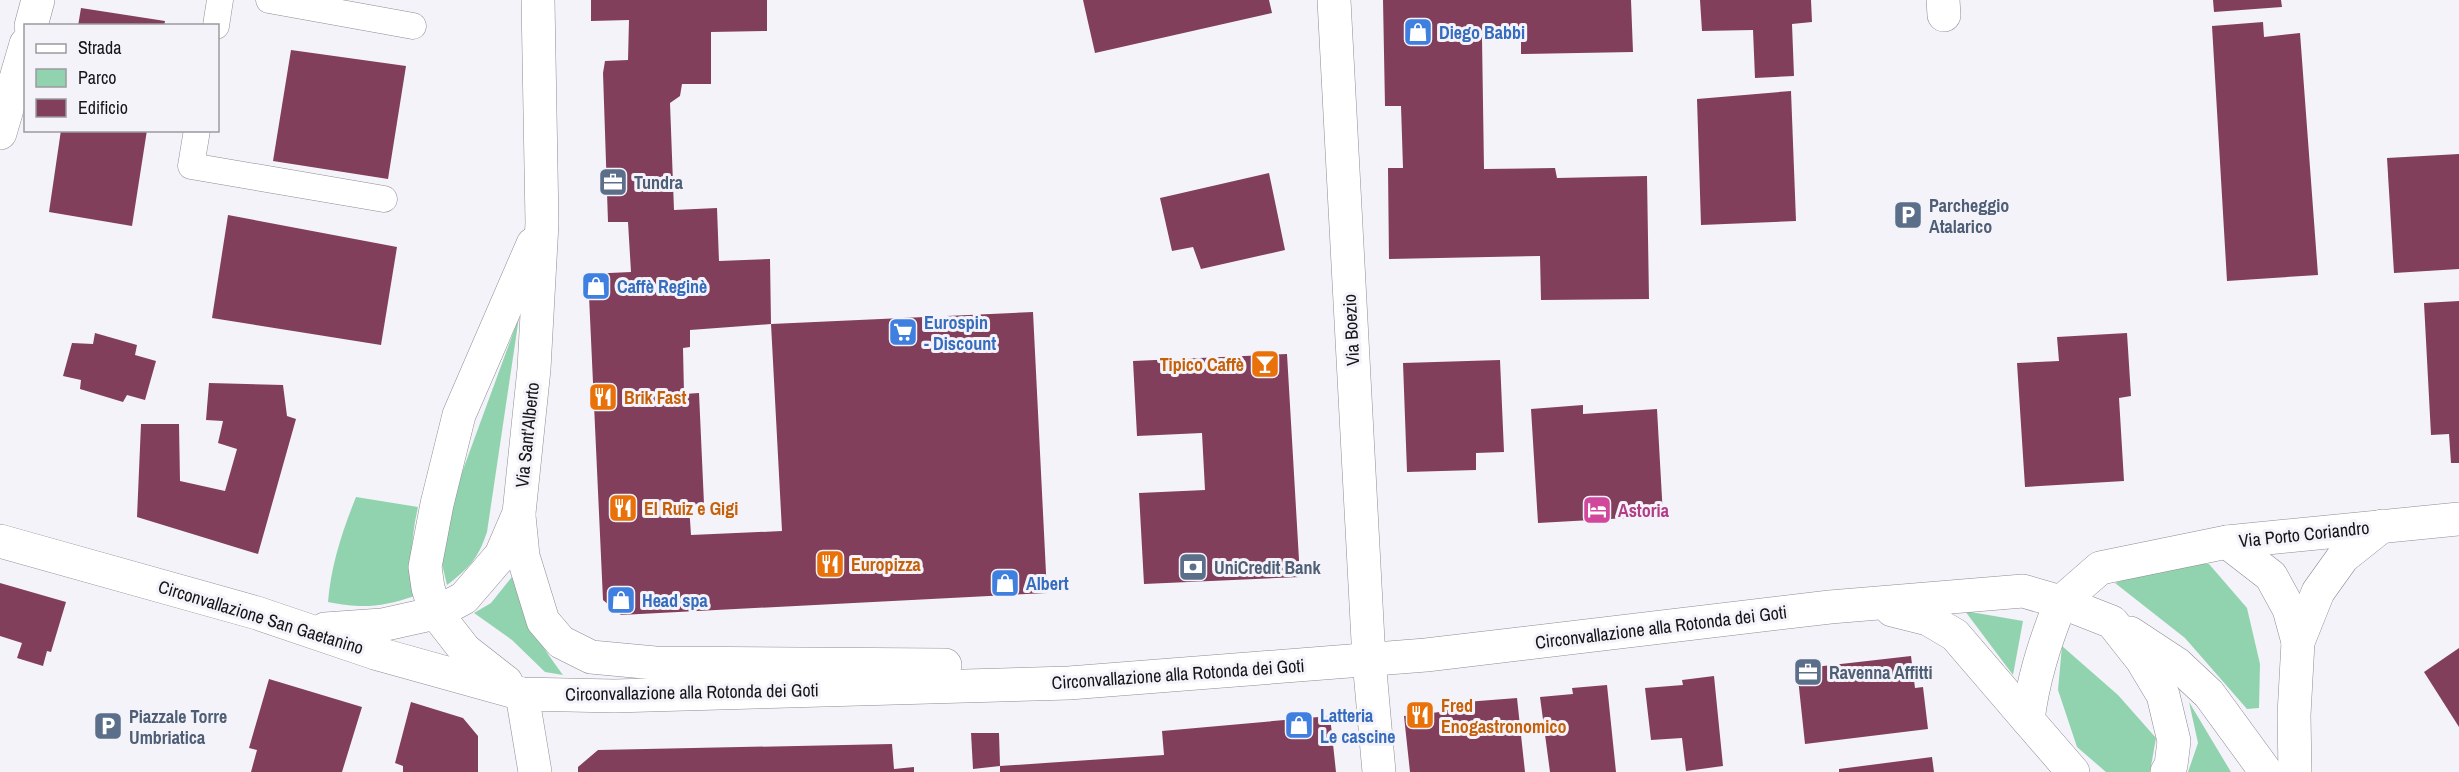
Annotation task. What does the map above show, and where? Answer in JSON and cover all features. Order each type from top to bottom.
[{"type":"street","points":[[32,24],[38,0]]},
{"type":"street","name":"Via Sant'Alberto","points":[[311,630],[382,625],[436,613],[464,598],[501,555],[519,513],[534,369],[542,223],[538,0]]},
{"type":"street","name":"Via Boezio","points":[[1334,0],[1369,660],[1379,772]]},
{"type":"street","points":[[0,133],[24,51]]},
{"type":"street","name":"Via Sant'Alberto","points":[[522,694],[488,671],[465,650],[436,613],[425,567],[437,504],[459,415],[542,223]]},
{"type":"street","points":[[519,513],[523,556],[543,621],[561,642],[591,657],[655,663],[990,665],[1043,684]]},
{"type":"street","name":"Via Porto Coriandro","points":[[2061,602],[2100,568],[2227,542],[2459,519]]},
{"type":"street","name":"Via Porto Coriandro","points":[[2298,642],[2318,592],[2343,557],[2382,526]]},
{"type":"street","name":"Circonvallazione San Gaetanino","points":[[0,541],[311,630],[375,653],[522,694]]},
{"type":"street","name":"Via Porto Coriandro","points":[[2227,542],[2271,576],[2289,609],[2298,642],[2294,715],[2295,772]]},
{"type":"street","name":"Circonvallazione alla Rotonda dei Goti","points":[[522,694],[614,696],[1043,684],[1369,660],[1830,607],[2023,591],[2061,602],[2112,622],[2177,664],[2209,694],[2265,772]]},
{"type":"street","points":[[2028,720],[2031,690],[2042,651],[2061,602]]},
{"type":"street","name":"Circonvallazione alla Rotonda dei Goti","points":[[1830,607],[1899,610],[1928,619],[1955,635],[2073,772]]},
{"type":"street","points":[[2112,622],[2142,660],[2163,695],[2174,741],[2167,772]]},
{"type":"street","points":[[522,694],[535,772]]},
{"type":"lane","points":[[216,24],[220,0]]},
{"type":"lane","points":[[269,0],[413,26]]},
{"type":"lane","points":[[197,132],[191,166],[384,199]]},
{"type":"green space","points":[[519,317],[487,532],[472,562],[447,585],[442,564],[453,497]]},
{"type":"green space","points":[[356,497],[418,507],[412,551],[415,596],[372,606],[352,606],[328,602],[338,549]]},
{"type":"green space","points":[[2170,563],[2209,564],[2247,608],[2260,664],[2259,708],[2247,709],[2185,638],[2115,583]]},
{"type":"green space","points":[[515,573],[532,627],[563,675],[545,672],[512,640],[474,613],[491,603]]},
{"type":"green space","points":[[1965,611],[2023,621],[2013,675]]},
{"type":"green space","points":[[2062,646],[2118,695],[2156,738],[2150,772],[2106,772],[2077,747],[2058,690]]},
{"type":"green space","points":[[2189,702],[2231,772],[2188,772],[2198,743]]},
{"type":"building","points":[[591,0],[767,0],[767,31],[711,32],[711,84],[682,84],[680,96],[670,103],[674,210],[717,208],[719,261],[770,259],[771,324],[1033,312],[1047,593],[621,615],[603,600],[588,274],[631,272],[628,222],[608,222],[603,73],[605,61],[628,60],[629,20],[591,21]],"holes":[[[771,324],[782,531],[691,535],[689,505],[704,504],[699,393],[684,394],[683,348],[690,347],[690,330]]]},
{"type":"building","points":[[1083,0],[1269,0],[1272,13],[1095,53]]},
{"type":"building","points":[[1383,0],[1631,0],[1633,52],[1521,54],[1521,38],[1482,38],[1484,169],[1555,168],[1557,178],[1647,176],[1649,299],[1541,300],[1540,256],[1389,259],[1388,168],[1403,168],[1401,106],[1385,106]]},
{"type":"building","points":[[1700,0],[1811,0],[1812,22],[1792,24],[1794,76],[1755,78],[1753,30],[1702,31]]},
{"type":"building","points":[[2213,0],[2281,0],[2282,7],[2214,12]]},
{"type":"building","points":[[81,8],[165,21],[164,24],[78,24]]},
{"type":"building","points":[[2263,22],[2264,37],[2300,33],[2318,275],[2227,281],[2212,26]]},
{"type":"building","points":[[291,50],[406,66],[388,179],[273,161]]},
{"type":"building","points":[[1791,91],[1796,221],[1701,225],[1697,99]]},
{"type":"building","points":[[61,132],[147,132],[132,226],[49,212]]},
{"type":"building","points":[[2459,154],[2459,269],[2394,273],[2387,158]]},
{"type":"building","points":[[1269,173],[1285,250],[1201,269],[1193,247],[1172,251],[1160,198]]},
{"type":"building","points":[[228,215],[397,247],[381,345],[212,318]]},
{"type":"building","points":[[2459,301],[2459,463],[2451,463],[2449,434],[2431,435],[2424,303]]},
{"type":"building","points":[[95,333],[137,345],[135,355],[156,361],[145,400],[127,395],[123,402],[80,389],[81,380],[63,376],[72,343],[93,344]]},
{"type":"building","points":[[2127,333],[2131,396],[2119,398],[2124,481],[2025,487],[2017,363],[2059,361],[2057,337]]},
{"type":"building","points":[[1287,354],[1300,577],[1144,584],[1139,493],[1205,490],[1202,433],[1137,436],[1133,361]]},
{"type":"building","points":[[1500,360],[1504,452],[1476,453],[1476,470],[1407,472],[1403,363]]},
{"type":"building","points":[[209,383],[283,385],[287,416],[296,419],[258,554],[137,517],[141,424],[179,424],[180,481],[225,491],[237,449],[218,443],[223,421],[206,420]]},
{"type":"building","points":[[1583,405],[1583,414],[1657,409],[1663,516],[1538,523],[1531,409]]},
{"type":"building","points":[[0,583],[66,602],[51,652],[47,651],[43,666],[17,658],[22,643],[0,636]]},
{"type":"building","points":[[2459,648],[2459,727],[2424,672]]},
{"type":"building","points":[[1911,656],[1915,688],[1923,687],[1928,729],[1805,744],[1797,669]]},
{"type":"building","points":[[1714,676],[1723,766],[1686,771],[1682,738],[1651,740],[1645,688],[1683,685],[1682,680]]},
{"type":"building","points":[[269,679],[362,707],[342,772],[251,772],[257,750],[249,748]]},
{"type":"building","points":[[1607,685],[1616,772],[1550,772],[1540,697],[1573,694],[1572,688]]},
{"type":"building","points":[[1517,698],[1525,772],[1410,772],[1404,716],[1440,712],[1440,704]]},
{"type":"building","points":[[411,702],[463,718],[478,736],[478,772],[403,772],[403,766],[395,763]]},
{"type":"building","points":[[1330,716],[1336,772],[1000,772],[1000,766],[1164,755],[1162,731]]},
{"type":"building","points":[[971,733],[999,733],[1000,766],[973,769]]},
{"type":"building","points":[[892,744],[894,769],[914,767],[914,772],[578,772],[578,767],[598,750]]},
{"type":"building","points":[[1932,757],[1934,772],[1839,772],[1839,769]]},
{"type":"place","name":"Diego Babbi","points":[[1418,32]]},
{"type":"place","name":"Tundra","points":[[613,182]]},
{"type":"place","name":"Parcheggio Atalarico","points":[[1908,215]]},
{"type":"place","name":"Caffè Reginè","points":[[596,286]]},
{"type":"place","name":"Eurospin - Discount","points":[[903,332]]},
{"type":"place","name":"Tipico Caffè","points":[[1265,364]]},
{"type":"place","name":"Brik Fast","points":[[603,397]]},
{"type":"place","name":"El Ruiz e Gigi","points":[[623,508]]},
{"type":"place","name":"Astoria","points":[[1597,510]]},
{"type":"place","name":"Europizza","points":[[830,564]]},
{"type":"place","name":"UniCredit Bank","points":[[1193,567]]},
{"type":"place","name":"Albert","points":[[1005,583]]},
{"type":"place","name":"Head spa","points":[[621,600]]},
{"type":"place","name":"Ravenna Affitti","points":[[1808,672]]},
{"type":"place","name":"Fred Enogastronomico","points":[[1420,715]]},
{"type":"place","name":"Latteria Le cascine","points":[[1299,725]]},
{"type":"place","name":"Piazzale Torre Umbriatica","points":[[108,726]]}]
